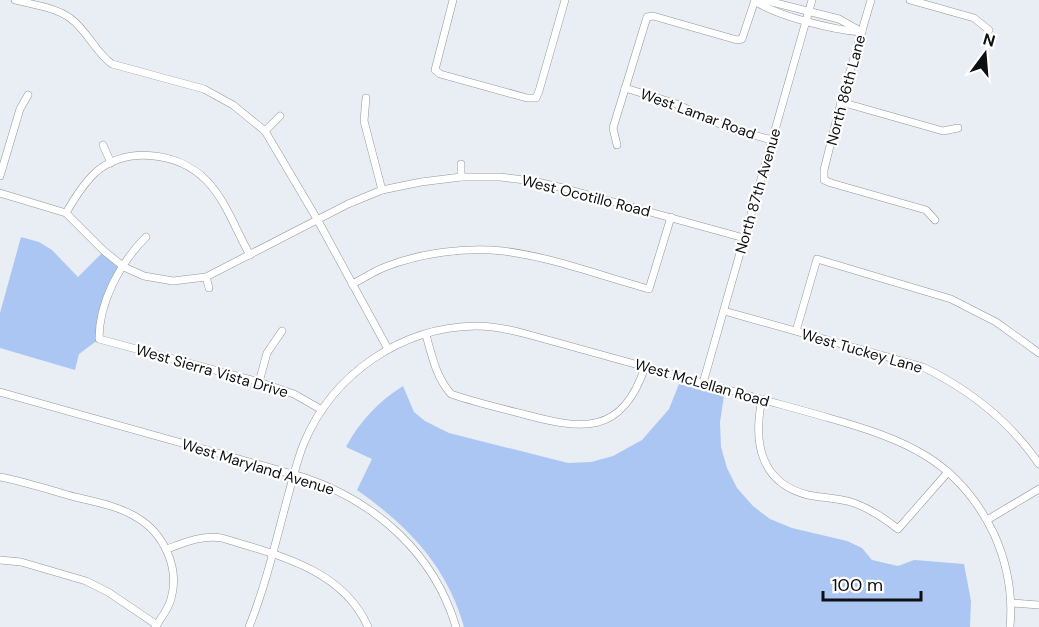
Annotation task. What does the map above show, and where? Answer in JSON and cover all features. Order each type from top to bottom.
[{"type":"street","points":[[15,0],[70,18],[104,58],[112,64],[204,89],[233,105],[265,131],[317,219],[388,349]]},
{"type":"street","points":[[453,0],[435,70],[440,74],[527,98],[536,98],[565,0]]},
{"type":"street","points":[[617,145],[613,128],[647,16],[737,40],[742,39],[755,0],[765,8],[839,19],[862,32]]},
{"type":"street","name":"North 87th Avenue","points":[[703,383],[812,0]]},
{"type":"street","name":"North 86th Lane","points":[[871,0],[841,102],[824,170],[824,180],[926,210],[935,220]]},
{"type":"street","points":[[910,0],[974,18],[988,30]]},
{"type":"street","points":[[807,16],[836,29],[862,32]]},
{"type":"street","points":[[836,29],[839,19]]},
{"type":"street","name":"West Lamar Road","points":[[625,88],[674,103],[730,129],[772,140]]},
{"type":"street","points":[[0,176],[20,109],[28,95]]},
{"type":"street","points":[[366,98],[364,121],[382,190]]},
{"type":"street","points":[[841,102],[943,131],[958,128]]},
{"type":"street","points":[[265,131],[280,116]]},
{"type":"street","points":[[103,144],[111,163]]},
{"type":"street","points":[[66,213],[84,185],[96,172],[111,163],[130,157],[171,158],[205,179],[216,192],[250,255]]},
{"type":"street","points":[[461,164],[461,177]]},
{"type":"street","name":"West Ocotillo Road","points":[[317,219],[382,190],[461,177],[500,177],[533,181],[744,238]]},
{"type":"street","points":[[0,192],[66,213],[104,251],[124,267],[144,276],[173,281],[206,277],[317,219]]},
{"type":"street","points":[[352,284],[384,267],[433,254],[501,251],[535,257],[649,289],[671,217]]},
{"type":"street","points":[[124,267],[146,237]]},
{"type":"street","points":[[796,331],[817,259],[951,299],[996,322],[1039,353]]},
{"type":"street","name":"West Sierra Vista Drive","points":[[124,267],[106,298],[99,324],[99,339],[259,382],[294,394],[322,410]]},
{"type":"street","points":[[206,277],[209,288]]},
{"type":"street","name":"West Tuckey Lane","points":[[724,311],[923,367],[949,380],[982,402],[1018,436],[1039,464]]},
{"type":"street","name":"West McLellan Road","points":[[249,627],[261,598],[304,444],[322,410],[348,378],[367,362],[388,349],[426,335],[458,328],[495,327],[762,399],[892,437],[920,452],[948,472],[976,503],[987,520],[1004,562],[1011,603],[1010,627]]},
{"type":"street","points":[[259,382],[267,353],[282,331]]},
{"type":"street","points":[[426,335],[442,383],[451,394],[560,424],[587,425],[602,421],[618,412],[632,396],[645,367]]},
{"type":"street","name":"West Maryland Avenue","points":[[0,392],[294,475],[325,485],[352,498],[378,514],[400,534],[425,563],[447,603],[456,627]]},
{"type":"street","points":[[762,399],[757,431],[759,449],[771,472],[784,486],[808,495],[851,502],[873,511],[898,529],[948,472]]},
{"type":"street","points":[[0,477],[128,513],[152,528],[167,549],[173,567],[174,584],[168,609],[156,626],[108,592],[86,581],[21,562],[0,560]]},
{"type":"street","points":[[987,520],[1039,489]]},
{"type":"street","points":[[167,549],[209,536],[273,553],[306,565],[335,584],[354,604],[368,627]]},
{"type":"street","points":[[1011,603],[1039,605]]},
{"type":"shaded area","points":[[21,237],[39,242],[52,250],[78,277],[104,251],[124,267],[112,285],[99,339],[79,354],[75,370],[0,348],[0,313]]},
{"type":"shaded area","points":[[679,384],[724,396],[720,422],[721,447],[727,468],[737,488],[753,506],[770,519],[792,528],[847,541],[862,548],[872,560],[898,566],[914,560],[964,564],[971,601],[970,627],[464,627],[447,585],[423,549],[393,518],[357,490],[372,459],[346,447],[370,413],[403,386],[414,412],[425,421],[449,433],[568,463],[591,462],[613,456],[642,440],[669,409]]}]
